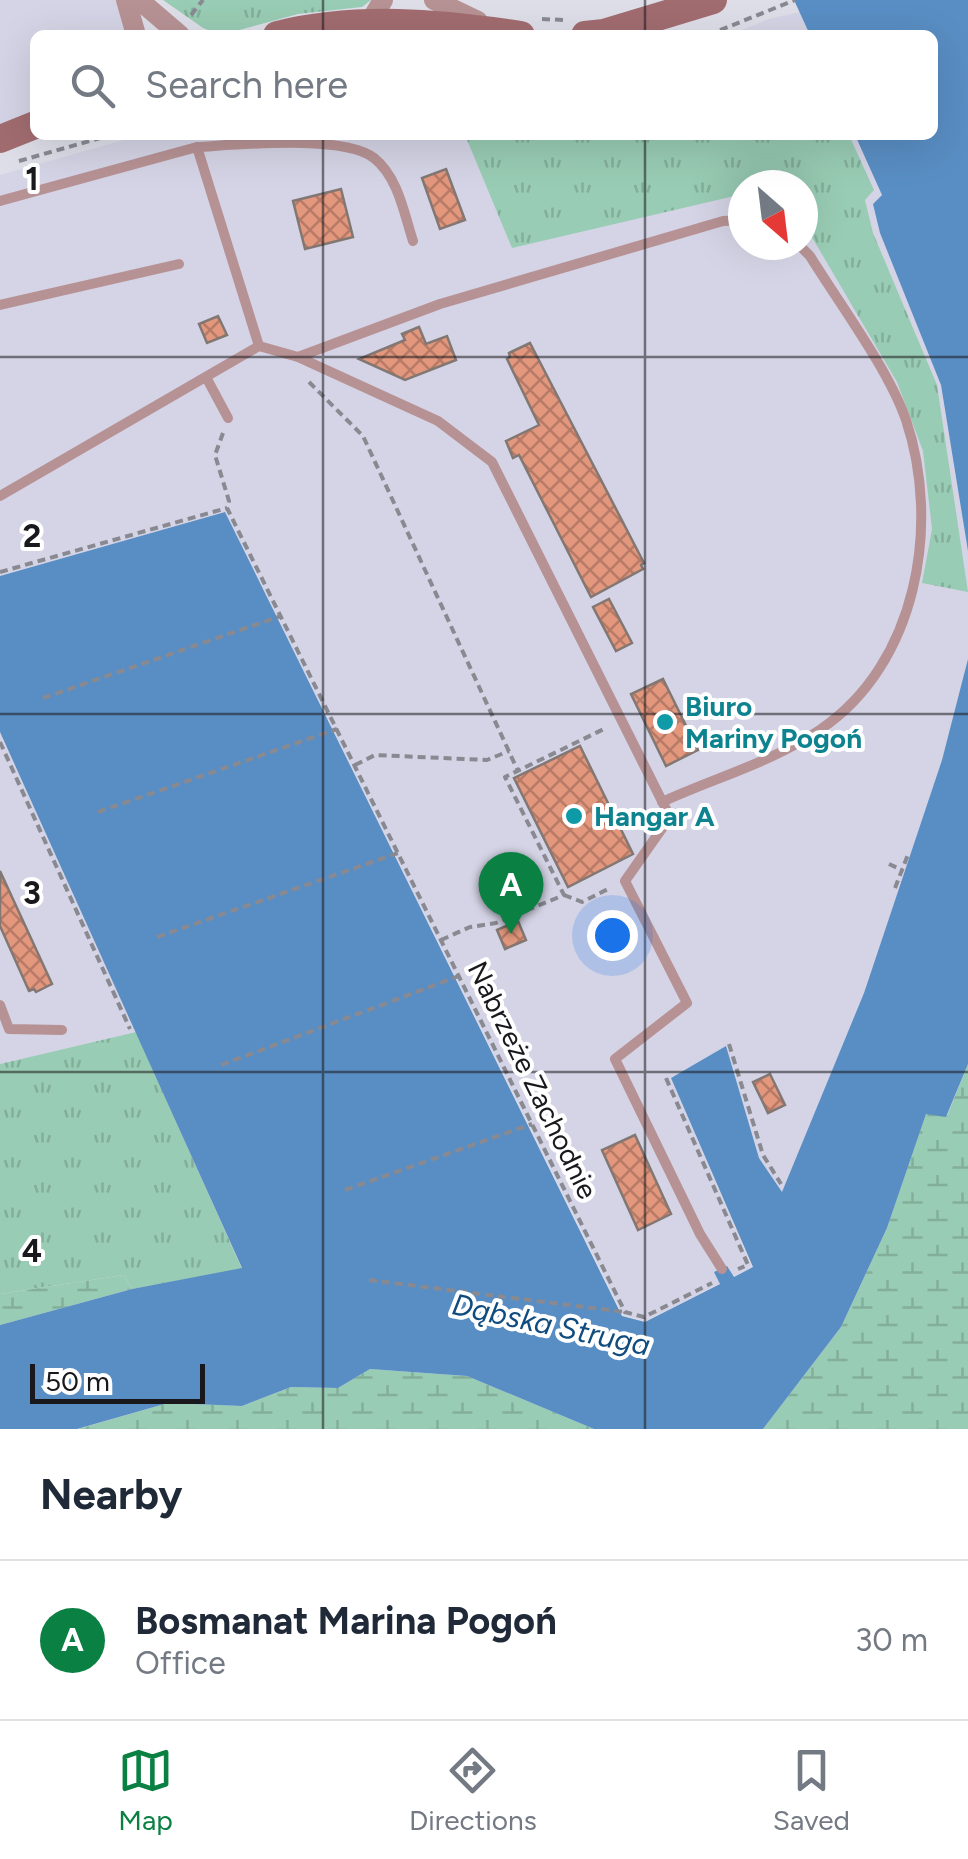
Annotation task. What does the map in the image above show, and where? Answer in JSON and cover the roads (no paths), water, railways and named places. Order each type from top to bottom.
[{"type":"street","points":[[126,0],[135,30]]},
{"type":"street","points":[[138,0],[174,30]]},
{"type":"street","points":[[434,0],[456,14],[506,30]]},
{"type":"street","points":[[614,30],[713,0]]},
{"type":"street","points":[[657,30],[724,0]]},
{"type":"street","points":[[307,30],[372,19],[478,30]]},
{"type":"street","points":[[6,147],[30,129]]},
{"type":"street","points":[[6,147],[30,135]]},
{"type":"lane","points":[[0,201],[197,147],[282,142],[336,146],[372,156],[392,180],[413,241]]},
{"type":"lane","points":[[197,147],[258,346]]},
{"type":"lane","points":[[298,357],[440,304],[728,221]]},
{"type":"lane","points":[[662,802],[767,758],[822,728],[861,692],[894,644],[911,597],[920,560],[918,474],[905,419],[874,358],[813,260]]},
{"type":"lane","points":[[0,305],[179,264]]},
{"type":"lane","points":[[0,496],[258,346],[298,357],[438,422],[492,462],[670,817],[624,881],[686,1004],[615,1059],[700,1234],[728,1270]]},
{"type":"lane","points":[[206,377],[228,418]]},
{"type":"lane","points":[[0,1006],[10,1028],[62,1030]]},
{"type":"water","points":[[794,0],[968,0],[968,551],[941,385],[880,233],[873,204],[882,195],[857,140],[938,140],[938,30],[808,30]]},
{"type":"water","name":"Dąbska Struga","points":[[225,512],[622,1316],[645,1322],[720,1284],[714,1272],[727,1266],[734,1277],[753,1267],[671,1078],[726,1046],[759,1158],[782,1192],[864,993],[942,760],[968,659],[968,1064],[946,1117],[926,1114],[887,1228],[841,1327],[763,1429],[594,1429],[467,1376],[370,1369],[338,1388],[291,1387],[242,1406],[168,1403],[77,1429],[0,1429],[0,1325],[132,1289],[242,1268],[0,732],[0,576]]},
{"type":"place","name":"Biuro Mariny Pogoń","points":[[665,722]]},
{"type":"place","name":"Hangar A","points":[[574,816]]},
{"type":"place","name":"Bosmanat Marina Pogoń","points":[[511,934]]}]
